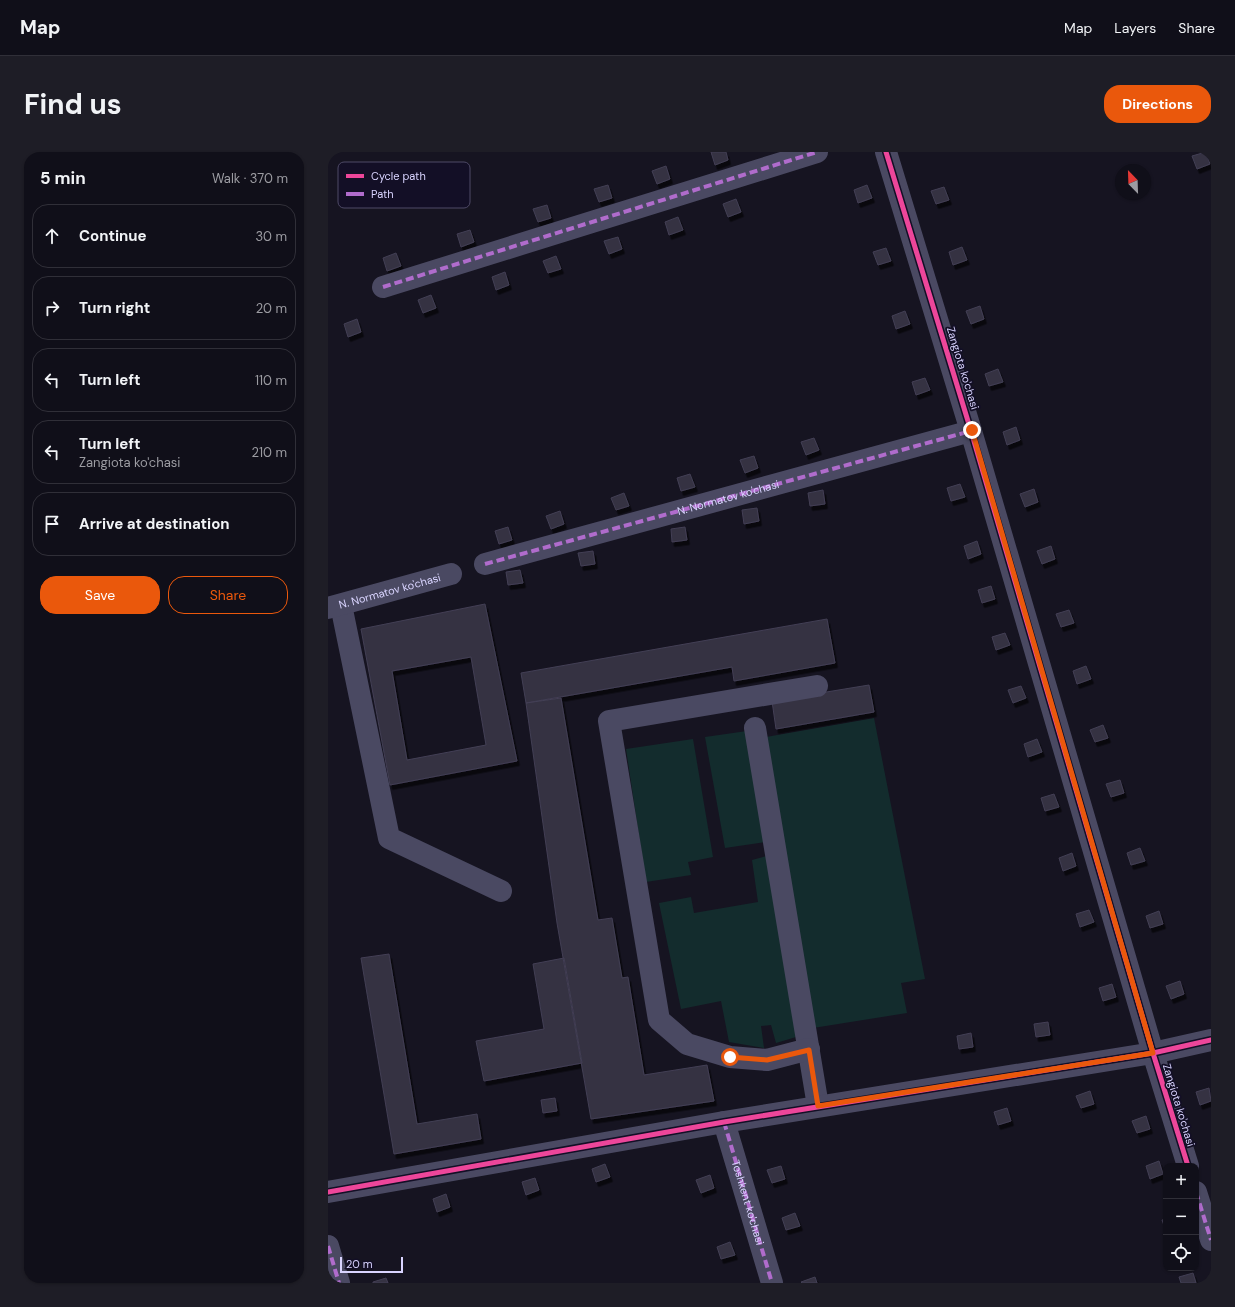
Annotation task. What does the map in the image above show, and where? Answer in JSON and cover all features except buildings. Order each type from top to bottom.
[{"type":"street","points":[[383,287],[817,152]]},
{"type":"street","name":"Zangiota ko'chasi","points":[[886,152],[972,430],[1153,1053],[1187,1163]]},
{"type":"street","name":"N. Normatov ko'chasi","points":[[485,564],[972,430]]},
{"type":"street","name":"N. Normatov ko'chasi","points":[[335,607],[451,574]]},
{"type":"street","points":[[335,607],[389,838],[501,891]]},
{"type":"street","points":[[809,1050],[767,1060],[730,1057],[687,1044],[659,1020],[609,721],[817,686]]},
{"type":"street","points":[[755,728],[818,1106]]},
{"type":"street","points":[[328,1192],[818,1106],[1153,1053],[1211,1040]]},
{"type":"street","name":"Toshkent ko'chasi","points":[[724,1122],[772,1283]]},
{"type":"street","points":[[1198,1199],[1211,1240]]},
{"type":"street","points":[[328,1246],[339,1283]]},
{"type":"green space","points":[[874,718],[925,979],[901,983],[907,1013],[813,1028],[766,737]]},
{"type":"green space","points":[[747,731],[765,842],[725,848],[705,737]]},
{"type":"green space","points":[[693,739],[713,857],[688,862],[691,875],[646,882],[626,749]]},
{"type":"green space","points":[[770,855],[796,1037],[776,1043],[771,1025],[761,1026],[764,1048],[729,1042],[721,1001],[681,1009],[659,903],[691,897],[694,913],[758,902],[752,860]]},
{"type":"marked path","points":[[383,287],[817,152]]},
{"type":"marked path","points":[[485,564],[971,431]]},
{"type":"marked path","points":[[724,1122],[772,1283]]},
{"type":"marked path","points":[[1198,1199],[1211,1240]]},
{"type":"marked path","points":[[328,1246],[339,1283]]},
{"type":"cycle path","points":[[886,152],[971,431],[1153,1053],[1187,1163]]},
{"type":"cycle path","points":[[328,1192],[724,1122],[1153,1053],[1211,1040]]},
{"type":"route","points":[[730,1057],[767,1060],[809,1050],[818,1106],[1153,1053],[972,430]]}]
